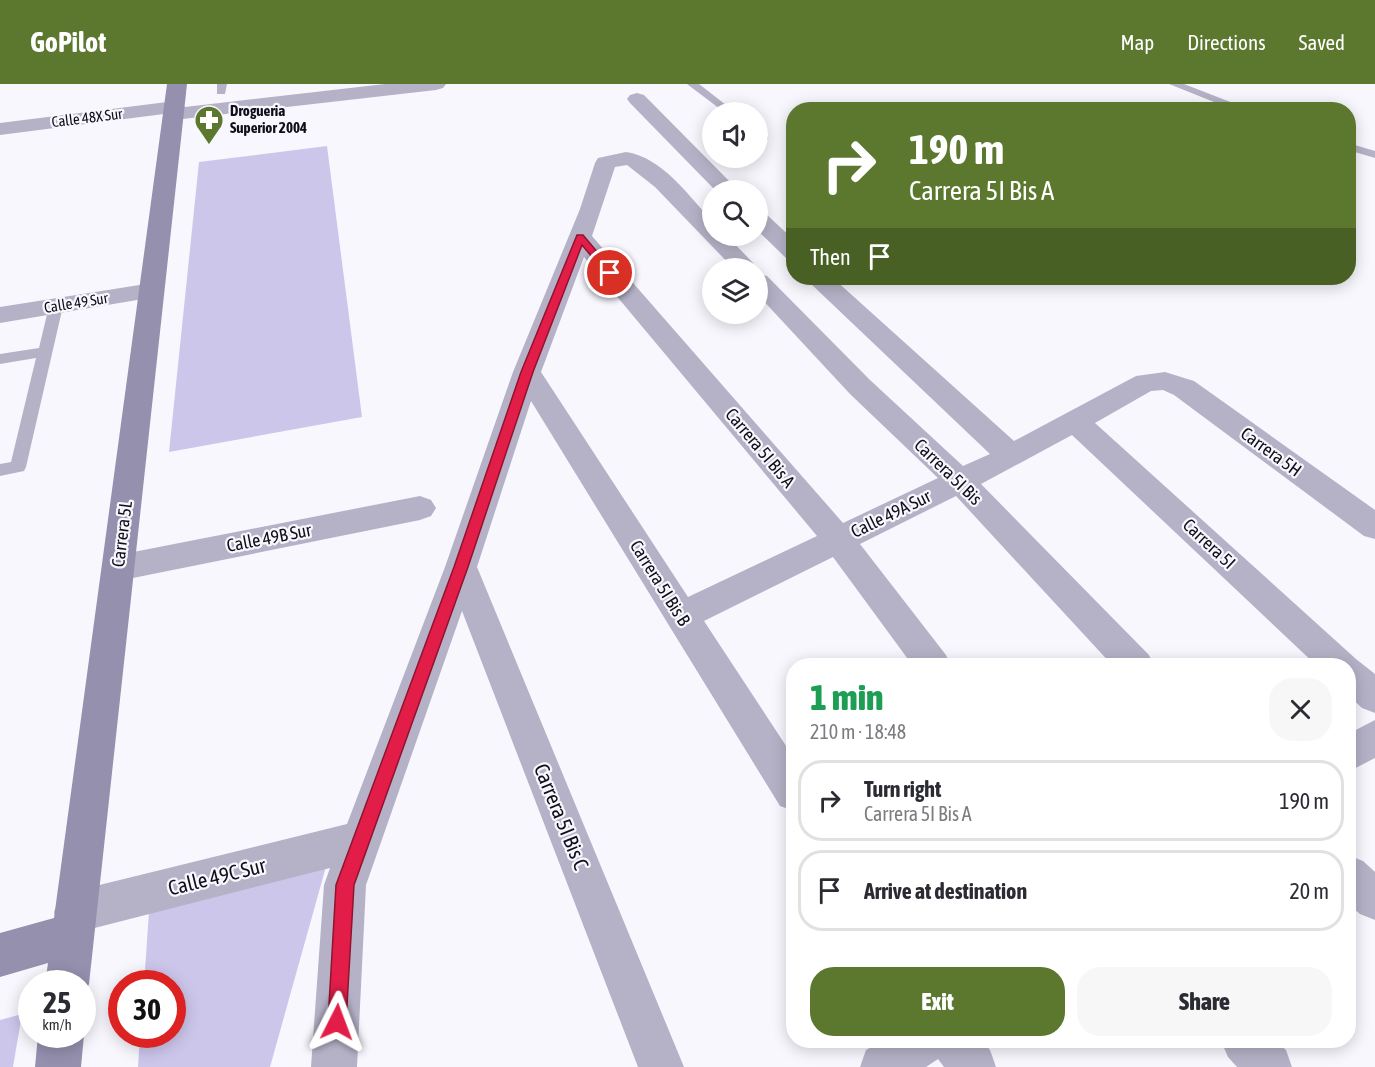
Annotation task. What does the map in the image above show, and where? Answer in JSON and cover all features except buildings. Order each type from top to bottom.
[{"type":"main road","name":"Carrera 5L","points":[[69,970],[175,102]]},
{"type":"main road","name":"Calle 49C Sur","points":[[0,955],[74,923]]},
{"type":"main road","points":[[58,1067],[60,1048]]},
{"type":"street","name":"Calle 48X Sur","points":[[0,129],[175,102],[436,84]]},
{"type":"street","points":[[637,99],[716,180]]},
{"type":"street","points":[[334,1067],[345,885],[461,567],[527,372],[580,237],[606,163],[619,158],[635,161],[666,185],[702,223]]},
{"type":"street","points":[[666,185],[710,174]]},
{"type":"street","points":[[768,228],[786,245]]},
{"type":"street","name":"Carrera 5I Bis A","points":[[580,237],[838,540],[927,658]]},
{"type":"street","points":[[724,246],[736,258]]},
{"type":"street","points":[[782,306],[821,285]]},
{"type":"street","points":[[826,285],[886,376],[1011,456]]},
{"type":"street","name":"Calle 49 Sur","points":[[0,315],[152,291]]},
{"type":"street","name":"Carrera 5I Bis","points":[[768,291],[782,306],[886,376],[960,481],[1128,658]]},
{"type":"street","name":"Carrera 5I Bis B","points":[[527,372],[786,780]]},
{"type":"street","name":"Calle 49A Sur","points":[[681,616],[1011,456],[1146,382],[1165,381]]},
{"type":"street","name":"Carrera 5H","points":[[1165,381],[1184,388],[1375,527]]},
{"type":"street","name":"Carrera 5I","points":[[1076,422],[1332,658]]},
{"type":"street","name":"Calle 49B Sur","points":[[118,568],[420,508]]},
{"type":"street","name":"Carrera 5I Bis C","points":[[461,567],[661,1067]]},
{"type":"street","points":[[1356,679],[1375,697]]},
{"type":"street","points":[[1356,750],[1375,737]]},
{"type":"street","name":"Calle 49C Sur","points":[[74,923],[360,842]]},
{"type":"street","points":[[1356,883],[1375,898]]},
{"type":"street","points":[[883,1067],[914,1048]]},
{"type":"street","points":[[958,1048],[973,1067]]},
{"type":"street","points":[[1251,1048],[1269,1067]]},
{"type":"lane","points":[[692,84],[716,102]]},
{"type":"lane","points":[[1174,84],[1224,102]]},
{"type":"lane","points":[[1356,149],[1375,155]]},
{"type":"lane","points":[[0,470],[18,467],[56,306]]},
{"type":"lane","points":[[0,359],[45,352]]},
{"type":"shaded area","points":[[327,146],[362,417],[169,452],[199,162]]},
{"type":"shaded area","points":[[327,863],[270,1067],[138,1067],[139,1048],[186,1048],[186,970],[145,970],[149,912]]},
{"type":"shaded area","points":[[18,1015],[18,1038],[13,1067],[0,1067],[0,1020]]},
{"type":"place","name":"Drogueria Superior 2004","points":[[209,146]]},
{"type":"route","points":[[337,1022],[345,885],[461,567],[527,372],[580,237],[610,273]]}]
